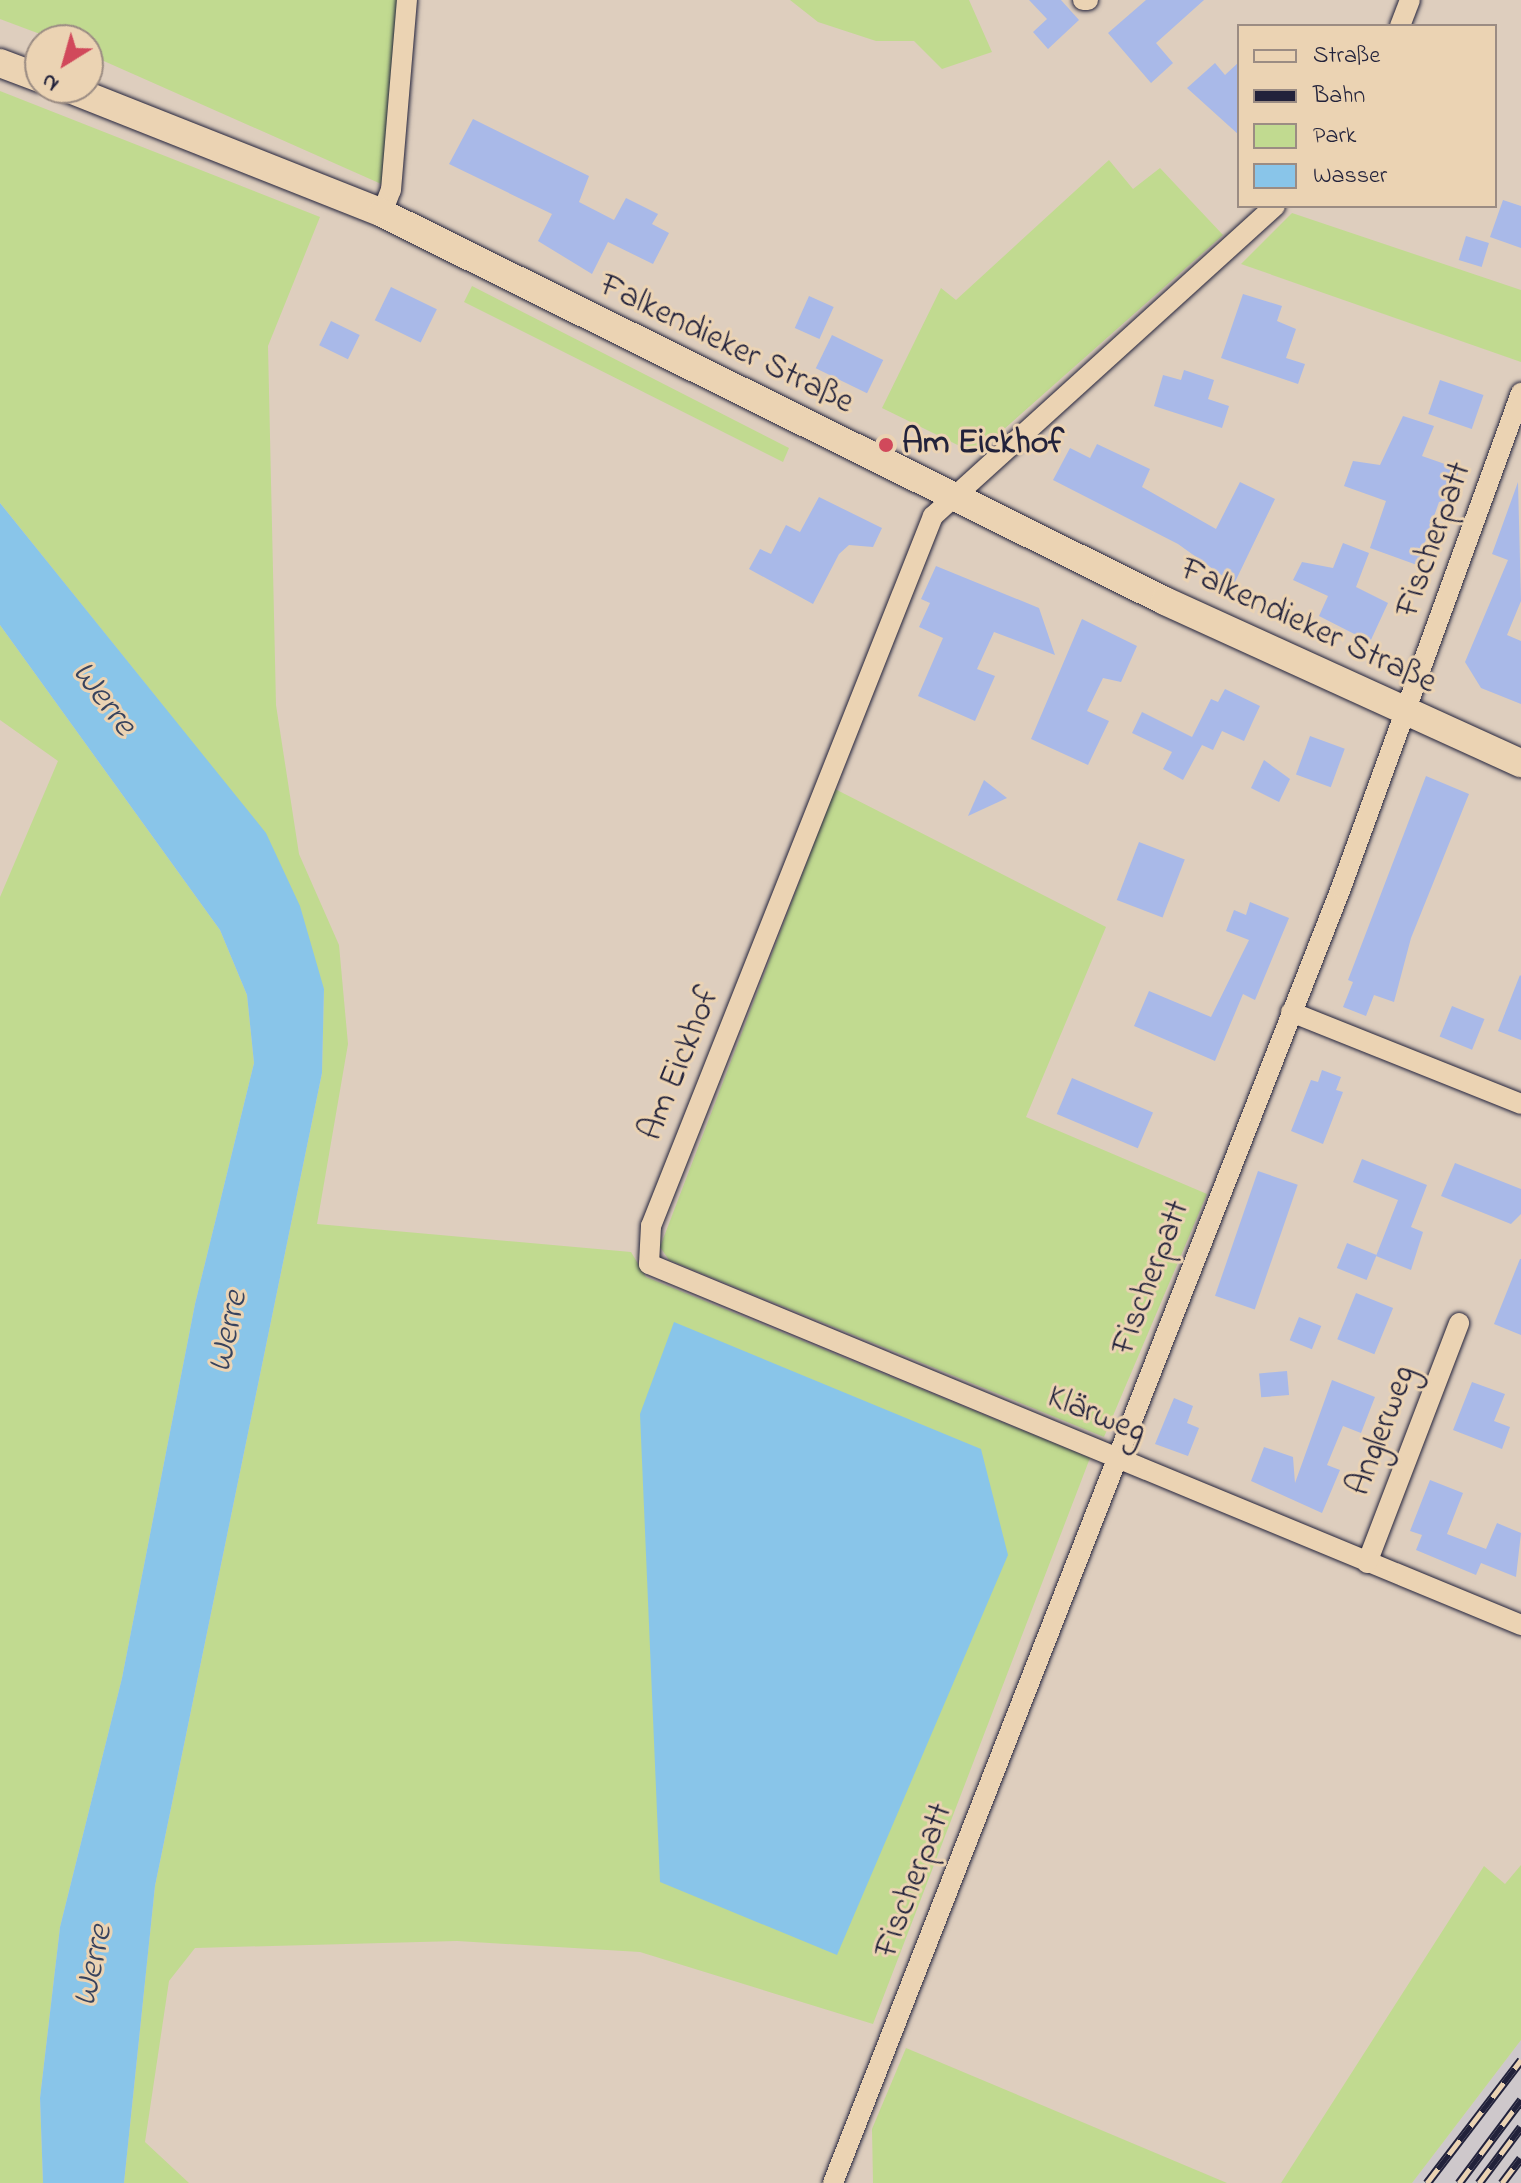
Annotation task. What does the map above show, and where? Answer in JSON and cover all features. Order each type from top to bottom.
[{"type":"street","points":[[382,213],[391,190],[407,0]]},
{"type":"street","points":[[1401,24],[1410,0]]},
{"type":"street","points":[[0,63],[24,72]]},
{"type":"street","name":"Falkendieker Straße","points":[[104,102],[382,213],[953,498],[1521,763]]},
{"type":"street","name":"Am Eickhof","points":[[649,1264],[651,1226],[933,516],[1273,208]]},
{"type":"street","name":"Fischerpatt","points":[[833,2183],[1407,712],[1521,393]]},
{"type":"street","points":[[1291,1012],[1521,1104]]},
{"type":"street","name":"Klärweg","points":[[649,1264],[1521,1625]]},
{"type":"street","name":"Anglerweg","points":[[1367,1563],[1459,1323]]},
{"type":"shaded area","points":[[1521,2040],[1521,2183],[1412,2183]]},
{"type":"green space","points":[[0,0],[400,0],[388,187],[104,61],[104,24],[24,24],[24,28],[0,19]]},
{"type":"green space","points":[[790,0],[969,0],[992,52],[942,69],[914,41],[876,41],[818,22]]},
{"type":"green space","points":[[0,91],[24,100],[24,104],[33,104],[320,217],[268,346],[276,705],[299,854],[339,945],[348,1044],[317,1224],[631,1252],[646,1277],[1090,1458],[873,2024],[640,1952],[457,1941],[195,1948],[169,1981],[145,2142],[189,2183],[124,2183],[155,1886],[322,1073],[324,989],[164,707],[0,503]]},
{"type":"green space","points":[[1109,160],[1133,189],[1160,168],[1223,235],[976,454],[882,408],[941,288],[956,300]]},
{"type":"green space","points":[[1292,213],[1521,290],[1521,362],[1241,264]]},
{"type":"green space","points":[[472,286],[789,448],[783,462],[464,302]]},
{"type":"green space","points":[[0,625],[220,930],[247,995],[254,1063],[195,1304],[122,1678],[60,1927],[40,2098],[43,2183],[0,2183],[0,897],[58,761],[0,720]]},
{"type":"green space","points":[[835,789],[1106,927],[1026,1117],[1207,1194],[1104,1437],[669,1260],[660,1247]]},
{"type":"green space","points":[[1521,1865],[1521,2040],[1412,2183],[1281,2183],[1484,1866],[1505,1884]]},
{"type":"green space","points":[[906,2048],[1227,2183],[873,2183],[872,2129]]},
{"type":"water","name":"Werre","points":[[0,503],[266,833],[300,906],[324,989],[322,1073],[155,1886],[124,2183],[43,2183],[40,2098],[60,1927],[122,1678],[195,1304],[254,1063],[247,995],[220,930],[0,625]]},
{"type":"water","points":[[674,1322],[981,1449],[1008,1555],[837,1955],[660,1882],[640,1414]]},
{"type":"building","points":[[1029,0],[1061,0],[1079,20],[1048,49],[1033,32],[1047,19]]},
{"type":"building","points":[[1146,0],[1204,0],[1156,43],[1173,63],[1151,83],[1108,33]]},
{"type":"building","points":[[1215,63],[1225,75],[1237,64],[1237,133],[1187,88]]},
{"type":"building","points":[[473,119],[589,176],[579,202],[614,220],[626,198],[658,214],[652,224],[669,233],[653,264],[608,242],[592,274],[538,241],[552,214],[449,164]]},
{"type":"building","points":[[1503,200],[1521,206],[1521,248],[1490,237]]},
{"type":"building","points":[[1466,236],[1489,243],[1482,267],[1459,260]]},
{"type":"building","points":[[391,287],[437,309],[421,343],[375,320]]},
{"type":"building","points":[[1243,294],[1282,306],[1277,321],[1296,329],[1286,358],[1305,364],[1298,384],[1221,358]]},
{"type":"building","points":[[809,296],[834,307],[819,339],[795,328]]},
{"type":"building","points":[[331,321],[360,335],[348,359],[319,345]]},
{"type":"building","points":[[832,335],[883,360],[867,393],[816,368]]},
{"type":"building","points":[[1184,370],[1214,380],[1208,399],[1229,406],[1222,428],[1154,406],[1163,375],[1181,380]]},
{"type":"building","points":[[1440,380],[1483,395],[1472,429],[1428,414]]},
{"type":"building","points":[[1403,416],[1434,426],[1422,456],[1459,469],[1452,499],[1439,502],[1417,565],[1370,548],[1386,501],[1344,486],[1353,461],[1380,465]]},
{"type":"building","points":[[1097,444],[1150,469],[1142,487],[1216,529],[1240,482],[1275,499],[1234,584],[1178,544],[1053,480],[1070,448],[1090,458]]},
{"type":"building","points":[[1518,482],[1521,601],[1507,635],[1521,641],[1521,704],[1481,688],[1465,662],[1508,560],[1492,554]]},
{"type":"building","points":[[819,497],[882,528],[873,547],[849,545],[839,554],[813,604],[749,569],[760,549],[771,554],[786,525],[800,532]]},
{"type":"building","points":[[1343,543],[1369,553],[1356,587],[1388,603],[1370,642],[1319,616],[1328,596],[1293,580],[1302,562],[1333,568]]},
{"type":"building","points":[[936,566],[1039,608],[1055,655],[994,632],[977,669],[995,676],[975,721],[918,696],[943,638],[919,627],[930,603],[921,599]]},
{"type":"building","points":[[1082,619],[1137,646],[1121,682],[1103,678],[1087,711],[1109,721],[1088,765],[1031,739]]},
{"type":"building","points":[[1225,689],[1260,706],[1244,741],[1222,731],[1213,750],[1202,745],[1183,780],[1163,769],[1172,752],[1132,733],[1142,712],[1192,737],[1211,699],[1218,702]]},
{"type":"building","points":[[1310,736],[1345,749],[1331,787],[1296,775]]},
{"type":"building","points":[[1264,760],[1290,779],[1279,802],[1251,788]]},
{"type":"building","points":[[1426,776],[1469,794],[1411,938],[1394,1002],[1374,995],[1366,1016],[1343,1007],[1353,982],[1348,980]]},
{"type":"building","points":[[984,780],[1007,798],[968,816]]},
{"type":"building","points":[[1139,842],[1185,860],[1163,917],[1117,900]]},
{"type":"building","points":[[1250,902],[1289,918],[1255,1000],[1243,994],[1215,1061],[1134,1026],[1149,991],[1211,1017],[1249,940],[1226,931],[1234,910],[1246,915]]},
{"type":"building","points":[[1521,976],[1521,1040],[1498,1031]]},
{"type":"building","points":[[1452,1006],[1484,1019],[1472,1050],[1440,1037]]},
{"type":"building","points":[[1322,1070],[1341,1077],[1336,1090],[1343,1092],[1323,1144],[1291,1131],[1311,1080],[1318,1082]]},
{"type":"building","points":[[1072,1078],[1153,1112],[1138,1148],[1057,1114]]},
{"type":"building","points":[[1362,1159],[1427,1185],[1411,1227],[1423,1232],[1411,1270],[1376,1256],[1398,1200],[1353,1182]]},
{"type":"building","points":[[1455,1163],[1521,1189],[1521,1214],[1511,1224],[1441,1196]]},
{"type":"building","points":[[1258,1171],[1298,1185],[1255,1309],[1215,1296]]},
{"type":"building","points":[[1347,1243],[1377,1255],[1367,1280],[1337,1268]]},
{"type":"building","points":[[1521,1259],[1521,1335],[1494,1324]]},
{"type":"building","points":[[1356,1293],[1393,1308],[1374,1354],[1337,1339]]},
{"type":"building","points":[[1299,1317],[1321,1326],[1312,1349],[1290,1340]]},
{"type":"building","points":[[1287,1371],[1289,1395],[1261,1397],[1259,1373]]},
{"type":"building","points":[[1332,1380],[1375,1397],[1361,1433],[1343,1426],[1327,1465],[1340,1470],[1322,1513],[1251,1481],[1264,1447],[1293,1457],[1295,1483]]},
{"type":"building","points":[[1472,1382],[1505,1394],[1494,1421],[1510,1427],[1502,1449],[1453,1430]]},
{"type":"building","points":[[1174,1398],[1193,1406],[1187,1423],[1199,1428],[1188,1456],[1155,1444]]},
{"type":"building","points":[[1430,1480],[1463,1493],[1447,1534],[1486,1549],[1497,1523],[1521,1533],[1516,1577],[1481,1563],[1476,1575],[1416,1550],[1422,1535],[1410,1531]]},
{"type":"railway","points":[[1427,2183],[1521,2060]]},
{"type":"railway","points":[[1459,2183],[1521,2100]]},
{"type":"railway","points":[[1479,2183],[1521,2127]]},
{"type":"railway","points":[[1502,2183],[1521,2158]]},
{"type":"place","name":"Am Eickhof","points":[[886,445]]}]
